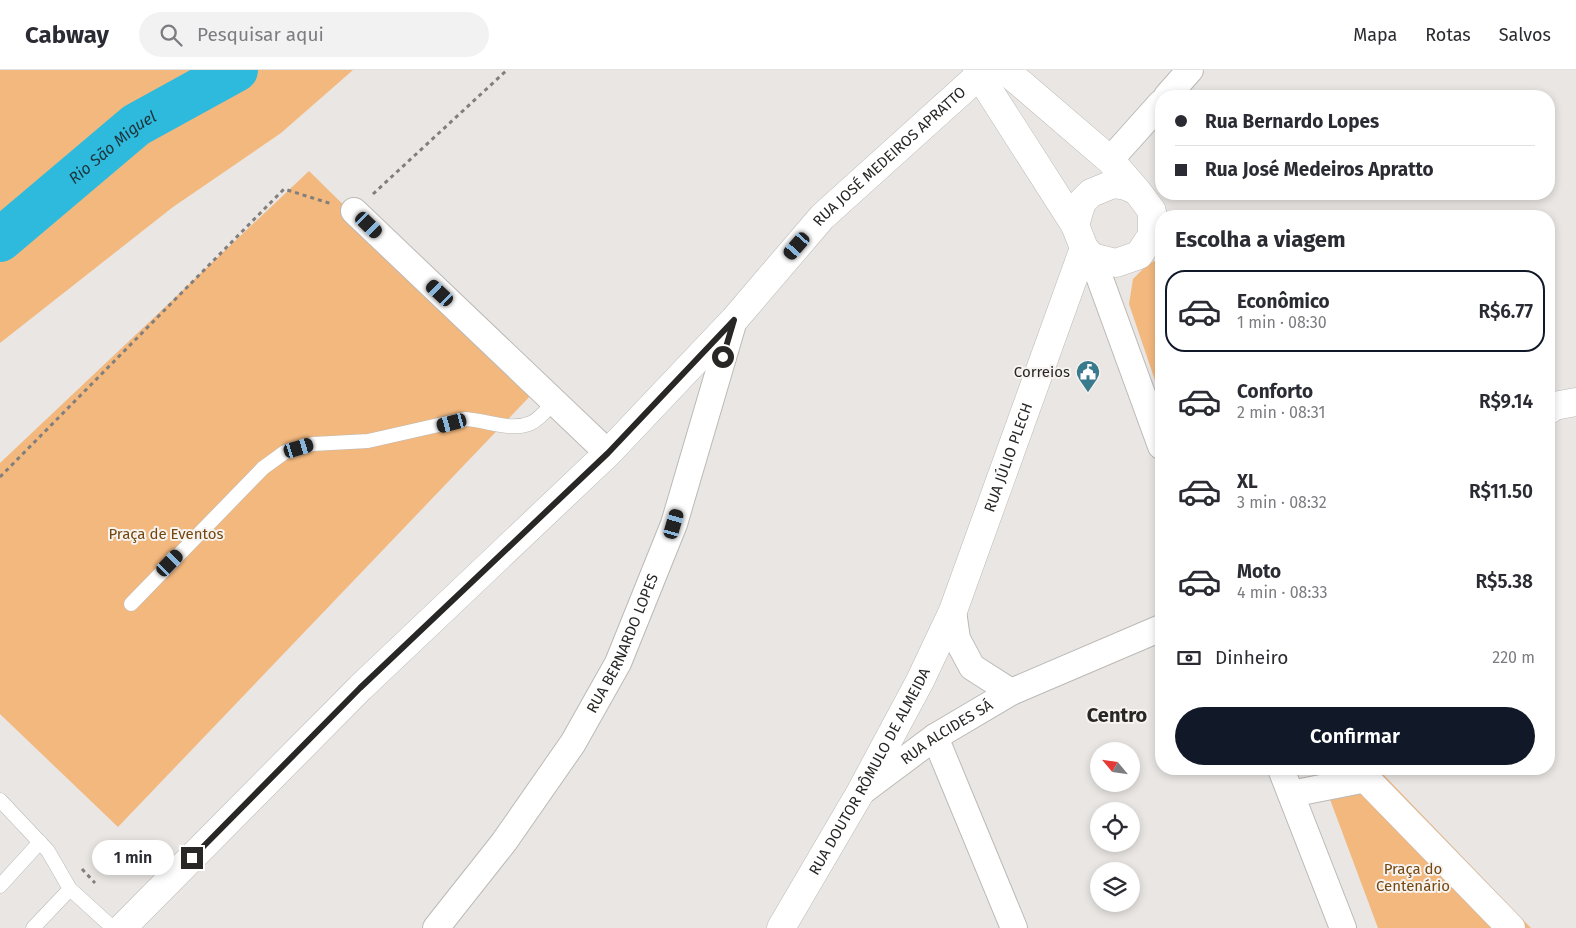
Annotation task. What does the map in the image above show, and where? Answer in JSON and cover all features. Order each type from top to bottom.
[{"type":"main road","points":[[986,71],[1110,160],[1150,207],[1152,235],[1139,255],[1116,264],[1084,244],[986,71]]},
{"type":"main road","name":"RUA JOSÉ MEDEIROS APRATTO","points":[[122,928],[360,688],[608,453],[734,320],[822,216],[986,71]]},
{"type":"main road","points":[[1084,244],[1082,202],[1091,193],[1113,184],[1126,186],[1150,207]]},
{"type":"main road","name":"RUA JÚLIO PLECH","points":[[953,611],[1084,244]]},
{"type":"main road","points":[[1555,406],[1576,402]]},
{"type":"main road","name":"RUA DOUTOR RÔMULO DE ALMEIDA","points":[[781,928],[860,793],[920,681],[953,611]]},
{"type":"main road","points":[[1367,775],[1511,928]]},
{"type":"street","points":[[1172,90],[1190,70]]},
{"type":"street","points":[[1110,160],[1155,110]]},
{"type":"street","points":[[354,211],[608,453]]},
{"type":"street","points":[[1084,244],[1155,430]]},
{"type":"street","name":"RUA BERNARDO LOPES","points":[[436,928],[504,842],[567,752],[618,663],[674,524],[734,320]]},
{"type":"street","name":"RUA ALCIDES SÁ","points":[[953,611],[957,638],[972,667],[1012,692]]},
{"type":"street","name":"RUA ALCIDES SÁ","points":[[860,793],[935,737],[1012,692],[1155,631]]},
{"type":"street","points":[[935,737],[1014,928]]},
{"type":"street","points":[[1283,775],[1342,928]]},
{"type":"street","points":[[1291,794],[1362,775]]},
{"type":"lane","points":[[131,604],[263,468],[285,452],[313,444],[368,441],[465,419],[479,420],[514,428],[533,422],[554,402]]},
{"type":"lane","points":[[0,800],[48,851],[70,889],[113,928]]},
{"type":"lane","points":[[0,886],[40,842]]},
{"type":"lane","points":[[33,928],[70,889]]},
{"type":"path","points":[[0,477],[284,189],[354,211],[507,70]]},
{"type":"green space","points":[[0,70],[353,70],[281,133],[173,207],[0,343]]},
{"type":"green space","name":"Praça de Eventos","points":[[309,171],[534,392],[118,827],[0,714],[0,463]]},
{"type":"green space","points":[[1155,261],[1155,380],[1129,304],[1133,279],[1148,264]]},
{"type":"green space","name":"Praça do Centenário","points":[[1365,775],[1384,775],[1531,928],[1378,928],[1325,786]]},
{"type":"waterway","name":"Rio São Miguel","points":[[0,240],[136,125],[236,70]]},
{"type":"place","name":"Correios","points":[[1088,393]]},
{"type":"district","name":"Centro","points":[[1117,715]]},
{"type":"route","points":[[192,858],[360,688],[608,453],[734,320],[723,357]]}]
